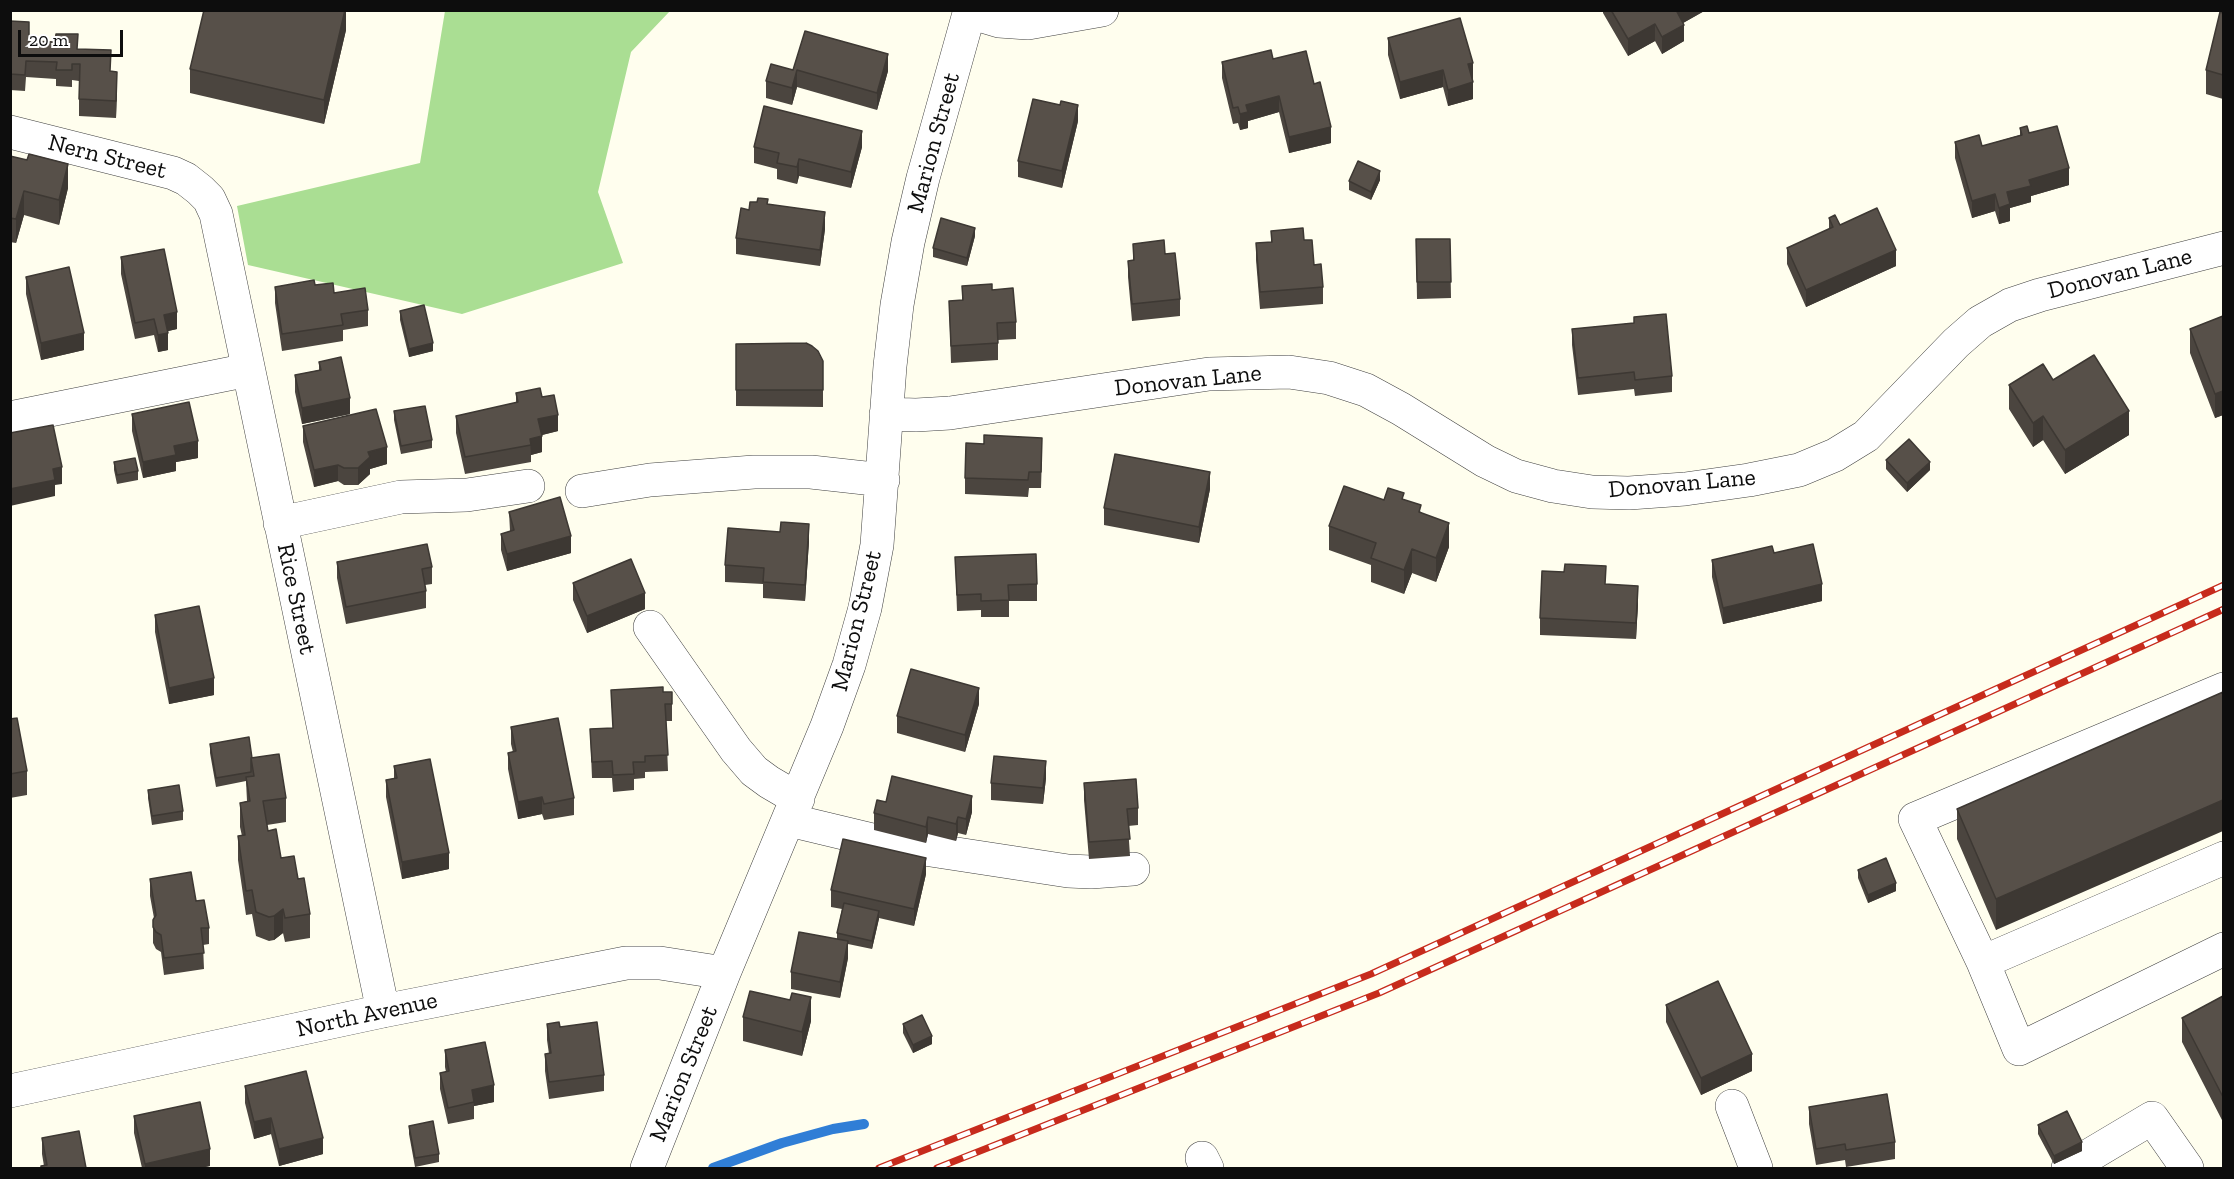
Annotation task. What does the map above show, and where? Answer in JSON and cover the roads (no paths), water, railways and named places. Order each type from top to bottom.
[{"type":"street","points":[[970,11],[999,21],[1028,23],[1102,10]]},
{"type":"street","name":"Marion Street","points":[[647,1168],[842,686],[865,608],[877,545],[886,414],[897,305],[908,242],[923,178],[970,11]]},
{"type":"street","name":"Nern Street","points":[[10,132],[173,173],[200,190]]},
{"type":"street","name":"Rice Street","points":[[200,190],[216,214],[383,1011]]},
{"type":"street","name":"Donovan Lane","points":[[886,414],[950,413],[1209,374],[1289,372],[1329,378],[1365,390],[1401,409],[1485,461],[1516,476],[1553,486],[1592,492],[1629,493],[1685,489],[1799,470],[1835,455],[1866,436],[1956,343],[1980,322],[2010,305],[2040,294],[2223,248]]},
{"type":"street","points":[[10,418],[248,370]]},
{"type":"street","points":[[582,491],[650,480],[754,472],[810,472],[883,480]]},
{"type":"street","points":[[280,523],[401,497],[467,495],[528,486]]},
{"type":"street","points":[[650,627],[736,750],[754,771],[770,782],[793,809],[885,843],[1068,871],[1133,869]]},
{"type":"street","points":[[2223,689],[1915,819],[1983,962],[2019,1048],[2223,950]]},
{"type":"street","points":[[1983,962],[2223,858]]},
{"type":"street","name":"North Avenue","points":[[10,1090],[383,1011],[626,963],[660,963],[724,973]]},
{"type":"street","points":[[1732,1106],[1756,1168]]},
{"type":"street","points":[[2068,1168],[2152,1118],[2187,1168]]},
{"type":"waterway","points":[[713,1168],[782,1143],[833,1129],[864,1124]]},
{"type":"railway","points":[[879,1168],[1371,974],[2224,585]]},
{"type":"railway","points":[[937,1168],[1379,993],[2224,609]]}]
